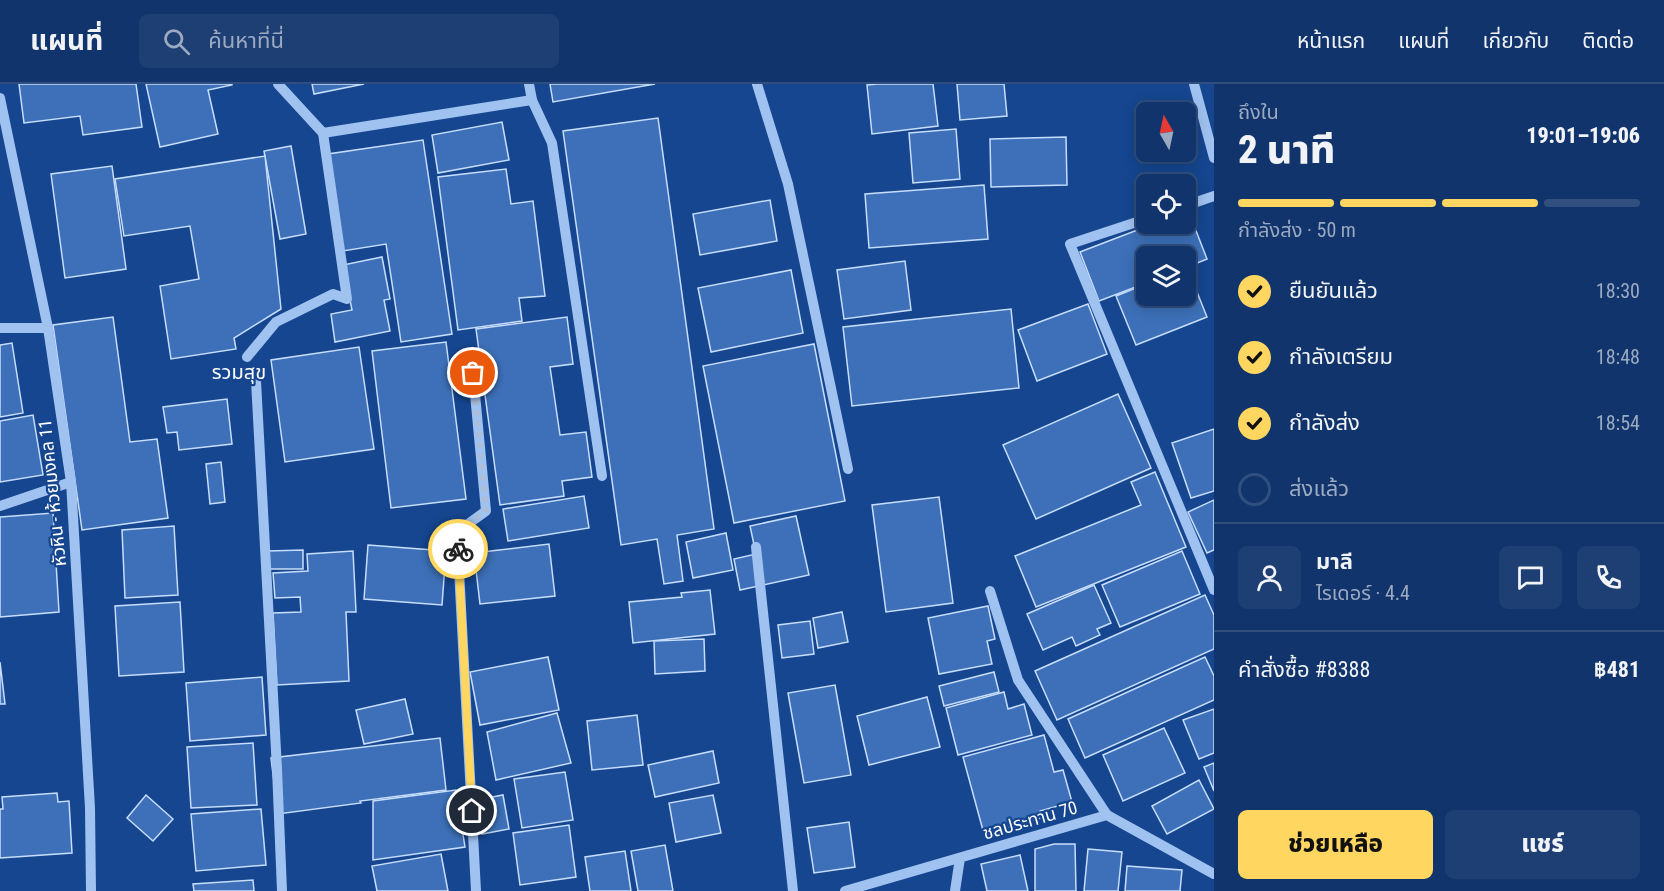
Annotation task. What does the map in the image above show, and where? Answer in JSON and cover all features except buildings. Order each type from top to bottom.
[{"type":"street","points":[[247,357],[276,322],[333,294],[347,299],[322,132],[278,84]]},
{"type":"street","points":[[529,84],[532,100],[552,143],[602,476]]},
{"type":"street","points":[[757,84],[788,184],[848,469]]},
{"type":"street","points":[[1194,84],[1214,158]]},
{"type":"street","name":"หัวหิน - ห้วยมงคล 11","points":[[0,98],[48,328],[71,482],[90,808],[91,891]]},
{"type":"street","points":[[322,132],[532,100]]},
{"type":"street","points":[[1196,202],[1214,196]]},
{"type":"street","points":[[1136,222],[1070,244],[1214,590]]},
{"type":"street","points":[[0,328],[48,328]]},
{"type":"street","points":[[473,373],[486,511],[457,532],[476,891]]},
{"type":"street","points":[[256,381],[277,757],[282,891]]},
{"type":"street","points":[[0,506],[71,482]]},
{"type":"street","points":[[756,547],[793,891]]},
{"type":"street","points":[[990,591],[1018,680],[1107,815],[1214,874]]},
{"type":"street","name":"ชลประทาน 70","points":[[845,891],[1107,815]]},
{"type":"street","points":[[956,891],[960,858]]},
{"type":"way so far","points":[[458,549],[457,532],[486,511],[473,373]]},
{"type":"district","name":"รวมสุข","points":[[239,372]]},
{"type":"route","points":[[458,549],[472,811]]}]
